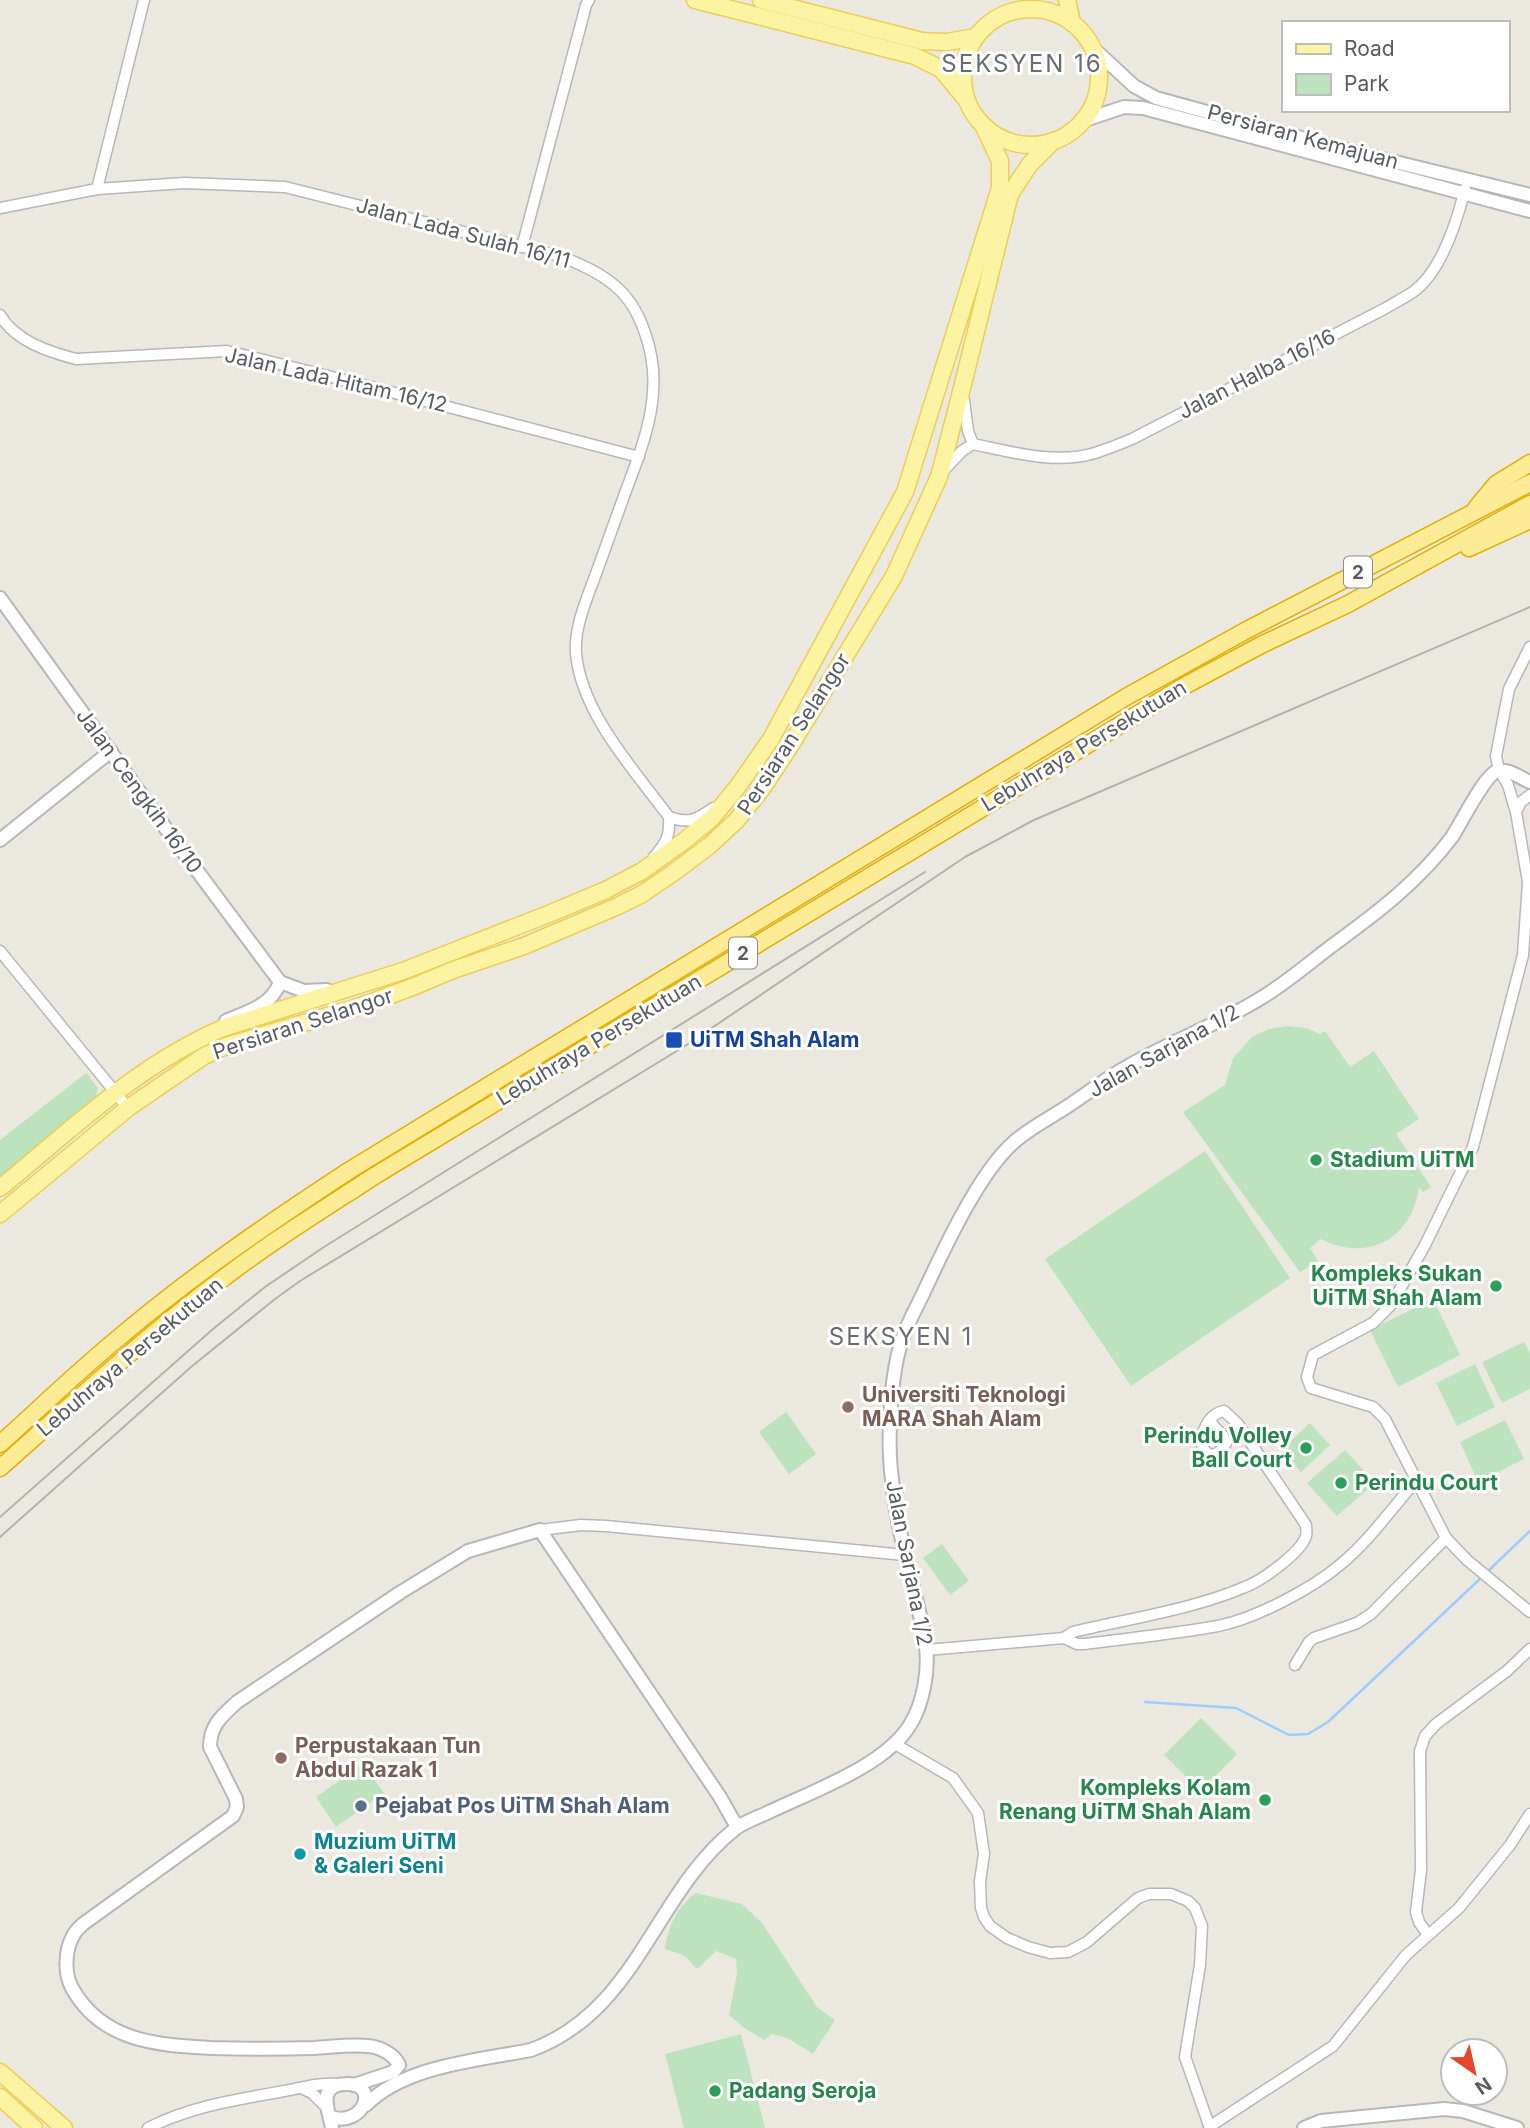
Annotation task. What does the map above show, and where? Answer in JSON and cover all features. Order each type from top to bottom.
[{"type":"highway","points":[[1472,513],[1496,484],[1530,464]]},
{"type":"highway","name":"Lebuhraya Persekutuan","points":[[0,1444],[116,1340],[209,1266],[350,1170],[1126,697],[1245,631],[1530,484]]},
{"type":"highway","name":"Lebuhraya Persekutuan","points":[[0,1468],[129,1354],[220,1280],[376,1175],[1186,685],[1261,645],[1348,604],[1530,504]]},
{"type":"highway","points":[[1348,604],[1530,520]]},
{"type":"main road","points":[[695,0],[915,56],[941,69],[966,99]]},
{"type":"main road","points":[[761,0],[922,41],[947,42],[975,37]]},
{"type":"main road","points":[[1067,0],[1072,23]]},
{"type":"main road","points":[[1024,5],[1056,14],[1072,23],[1084,34],[1093,48],[1098,66],[1098,86],[1093,105],[1069,133],[1053,141],[1035,145],[1016,144],[999,138],[984,127],[973,114],[966,99],[962,78],[965,57],[975,37],[988,24],[1024,5]]},
{"type":"main road","name":"Persiaran Selangor","points":[[0,1188],[114,1092],[195,1040],[223,1028],[403,971],[606,890],[642,871],[712,818],[771,739],[905,492],[1000,188],[1000,161],[984,127]]},
{"type":"main road","name":"Persiaran Selangor","points":[[0,1214],[128,1108],[194,1062],[226,1046],[361,1006],[524,946],[618,906],[642,894],[709,846],[743,812],[792,743],[894,576],[939,477],[1010,194],[1030,164],[1053,141]]},
{"type":"main road","points":[[0,2072],[64,2128]]},
{"type":"main road","points":[[0,2097],[30,2124]]},
{"type":"main road","points":[[30,2124],[23,2113],[26,2106],[38,2106]]},
{"type":"street","points":[[97,189],[144,0]]},
{"type":"street","points":[[522,247],[587,2]]},
{"type":"street","name":"Persiaran Kemajuan","points":[[1093,48],[1135,86],[1156,98],[1338,148],[1530,195]]},
{"type":"street","name":"Persiaran Kemajuan","points":[[1082,121],[1124,107],[1143,108],[1530,211]]},
{"type":"street","name":"Jalan Halba 16/16","points":[[973,444],[1040,456],[1093,454],[1132,439],[1415,291],[1439,259],[1450,238],[1467,178]]},
{"type":"street","name":"Jalan Lada Sulah 16/11","points":[[0,208],[97,189],[184,183],[285,187],[563,257],[597,272],[616,286],[640,318],[650,345],[655,375],[652,413],[639,457],[583,611],[576,654],[588,696],[600,721],[669,817]]},
{"type":"street","name":"Jalan Lada Hitam 16/12","points":[[0,315],[5,324],[30,342],[76,359],[227,351],[639,457]]},
{"type":"street","points":[[939,477],[951,461],[973,444],[965,416],[962,388]]},
{"type":"street","name":"Jalan Cengkih 16/10","points":[[0,598],[280,982]]},
{"type":"street","points":[[1530,647],[1510,689],[1496,756],[1516,812],[1528,882],[1523,954],[1473,1147],[1425,1245],[1391,1305],[1373,1323],[1313,1355],[1307,1377],[1311,1388],[1373,1407],[1385,1419],[1446,1538],[1473,1566],[1530,1612]]},
{"type":"street","points":[[0,840],[111,751]]},
{"type":"street","points":[[1499,770],[1505,770],[1530,782]]},
{"type":"street","name":"Jalan Sarjana 1/2","points":[[366,2105],[377,2094],[418,2073],[531,2050],[545,2045],[580,2022],[596,2009],[628,1972],[677,1894],[708,1855],[737,1827],[860,1769],[895,1744],[916,1712],[924,1679],[927,1650],[891,1478],[891,1414],[896,1370],[902,1339],[971,1199],[998,1158],[1015,1140],[1125,1068],[1261,999],[1405,890],[1436,856],[1468,812],[1487,779],[1499,770]]},
{"type":"street","points":[[642,871],[665,842],[670,830],[669,817],[687,822],[699,818],[739,785]]},
{"type":"street","points":[[1516,812],[1521,802],[1530,795]]},
{"type":"street","points":[[0,951],[128,1108]]},
{"type":"street","points":[[195,1040],[221,1023],[272,998],[280,982],[304,991],[364,984]]},
{"type":"street","points":[[927,1650],[1064,1638],[1073,1632],[1212,1599],[1248,1586],[1285,1561],[1301,1545],[1306,1535],[1306,1525],[1238,1424],[1224,1411],[1214,1414],[1209,1421]]},
{"type":"street","points":[[1064,1638],[1077,1644],[1085,1644],[1218,1626],[1246,1618],[1311,1585],[1340,1565],[1359,1548],[1417,1480]]},
{"type":"street","points":[[330,2117],[329,2092],[393,2072],[399,2065],[397,2060],[388,2052],[368,2046],[244,2049],[178,2047],[137,2039],[109,2028],[79,2001],[67,1979],[68,1949],[73,1935],[83,1924],[233,1816],[237,1807],[236,1799],[210,1747],[215,1723],[237,1702],[401,1592],[468,1551],[540,1530],[581,1525],[606,1526],[905,1555]]},
{"type":"street","points":[[540,1530],[720,1797],[737,1827]]},
{"type":"street","points":[[1295,1665],[1314,1638],[1357,1623],[1371,1614],[1446,1538]]},
{"type":"street","points":[[1428,1935],[1416,1912],[1421,1870],[1420,1751],[1425,1735],[1507,1671],[1530,1649]]},
{"type":"street","points":[[895,1744],[953,1778],[978,1813],[984,1854],[980,1881],[981,1908],[990,1926],[1007,1937],[1050,1953],[1068,1952],[1087,1942],[1138,1898],[1149,1894],[1171,1894],[1188,1901],[1195,1908],[1202,1926],[1200,1965],[1185,2057],[1210,2127],[1333,2046],[1406,1955],[1466,1900],[1530,1814]]},
{"type":"street","points":[[148,2128],[174,2116],[211,2105],[300,2087],[348,2085],[363,2093],[366,2105],[361,2116],[350,2125],[338,2122],[330,2117],[312,2093],[300,2087]]},
{"type":"street","points":[[1304,2128],[1321,2121],[1444,2109],[1463,2111],[1517,2128]]},
{"type":"green space","name":"Stadium UiTM","points":[[1287,1026],[1306,1028],[1320,1034],[1325,1031],[1350,1067],[1374,1051],[1419,1119],[1396,1134],[1431,1187],[1423,1192],[1419,1187],[1415,1205],[1407,1220],[1397,1233],[1385,1241],[1370,1247],[1355,1248],[1338,1246],[1321,1239],[1310,1248],[1318,1261],[1300,1272],[1183,1112],[1225,1085],[1233,1058],[1252,1037],[1269,1029]]},
{"type":"green space","points":[[86,1073],[98,1088],[96,1096],[0,1179],[0,1140]]},
{"type":"green space","points":[[1205,1151],[1290,1278],[1131,1386],[1045,1259]]},
{"type":"green space","points":[[1433,1299],[1460,1355],[1398,1387],[1370,1330]]},
{"type":"green space","points":[[1524,1342],[1530,1353],[1530,1389],[1502,1403],[1482,1362]]},
{"type":"green space","points":[[1475,1364],[1495,1407],[1457,1426],[1436,1383]]},
{"type":"green space","points":[[786,1412],[816,1454],[789,1474],[759,1432]]},
{"type":"green space","points":[[1505,1420],[1524,1459],[1478,1482],[1460,1442]]},
{"type":"green space","name":"Perindu Volley Ball Court","points":[[1310,1423],[1330,1445],[1301,1472],[1281,1450]]},
{"type":"green space","name":"Perindu Court","points":[[1345,1450],[1375,1483],[1337,1516],[1307,1483]]},
{"type":"green space","points":[[942,1544],[969,1581],[950,1595],[923,1558]]},
{"type":"green space","points":[[1201,1718],[1237,1754],[1201,1791],[1164,1755]]},
{"type":"green space","points":[[363,1764],[384,1793],[336,1827],[316,1797]]},
{"type":"green space","points":[[696,1893],[742,1904],[762,1923],[817,2007],[835,2020],[813,2054],[787,2038],[772,2034],[764,2040],[729,2015],[737,1974],[736,1959],[716,1951],[697,1969],[685,1956],[665,1949],[674,1918]]},
{"type":"green space","name":"Padang Seroja","points":[[741,2034],[765,2128],[684,2128],[665,2054]]},
{"type":"waterway","points":[[1487,1572],[1530,1531]]},
{"type":"waterway","points":[[1145,1702],[1236,1708],[1289,1735],[1308,1734],[1328,1722],[1482,1577]]},
{"type":"tram line","points":[[0,1537],[191,1367],[300,1281],[685,1046],[965,857],[1034,820],[1530,607]]},
{"type":"tram line","points":[[0,1517],[213,1329],[265,1287],[324,1247],[925,872]]},
{"type":"place","name":"UiTM Shah Alam","points":[[674,1040]]},
{"type":"place","name":"Stadium UiTM","points":[[1316,1160]]},
{"type":"place","name":"Kompleks Sukan UiTM Shah Alam","points":[[1496,1286]]},
{"type":"place","name":"Universiti Teknologi MARA Shah Alam","points":[[848,1407]]},
{"type":"place","name":"Perindu Volley Ball Court","points":[[1306,1448]]},
{"type":"place","name":"Perindu Court","points":[[1341,1483]]},
{"type":"place","name":"Perpustakaan Tun Abdul Razak 1","points":[[281,1758]]},
{"type":"place","name":"Kompleks Kolam Renang UiTM Shah Alam","points":[[1265,1800]]},
{"type":"place","name":"Pejabat Pos UiTM Shah Alam","points":[[361,1806]]},
{"type":"place","name":"Muzium UiTM & Galeri Seni","points":[[300,1854]]},
{"type":"place","name":"Padang Seroja","points":[[715,2091]]},
{"type":"district","name":"SEKSYEN 16","points":[[1022,64]]},
{"type":"district","name":"SEKSYEN 1","points":[[901,1337]]}]
